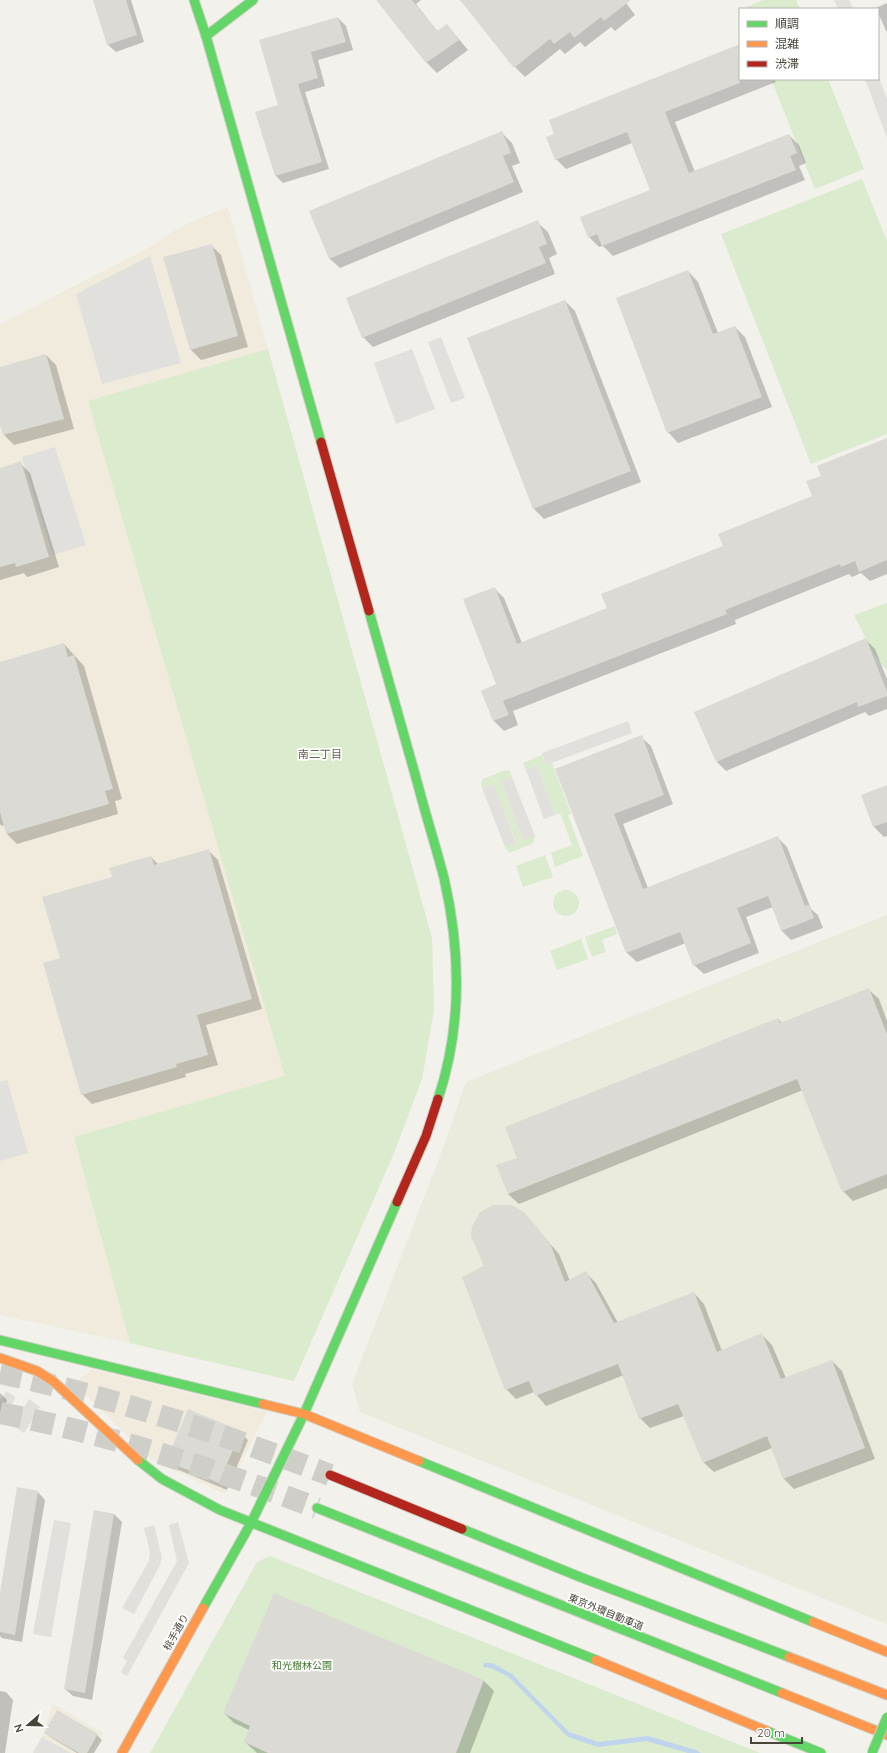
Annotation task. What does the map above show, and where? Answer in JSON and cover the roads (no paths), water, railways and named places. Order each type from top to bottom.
[{"type":"main road","name":"桃手通り","points":[[122,1753],[251,1523],[304,1414],[426,1136],[445,1078],[454,1028],[457,979],[453,930],[444,879],[206,36],[194,0]]},
{"type":"main road","points":[[206,36],[253,0]]},
{"type":"main road","points":[[0,1340],[304,1414],[887,1652]]},
{"type":"main road","points":[[0,1358],[37,1371],[53,1382],[140,1462],[162,1478],[220,1510],[581,1654],[821,1753]]},
{"type":"main road","points":[[330,1475],[580,1577],[887,1695]]},
{"type":"main road","name":"東京外環自動車道","points":[[317,1508],[887,1735]]},
{"type":"main road","points":[[872,1753],[887,1717]]},
{"type":"water","points":[[484,1663],[492,1663],[512,1674],[569,1732],[598,1742],[648,1736],[696,1750],[701,1753],[688,1753],[646,1741],[598,1747],[568,1737],[509,1677],[491,1668],[483,1667]]},
{"type":"tunnel","points":[[0,1373],[84,1393],[126,1405],[249,1445],[330,1475]]},
{"type":"tunnel","points":[[0,1413],[81,1431],[121,1442],[200,1466],[317,1508]]},
{"type":"district","name":"南二丁目","points":[[320,754]]},
{"type":"park label","name":"和光樹林公園","points":[[302,1665]]}]
